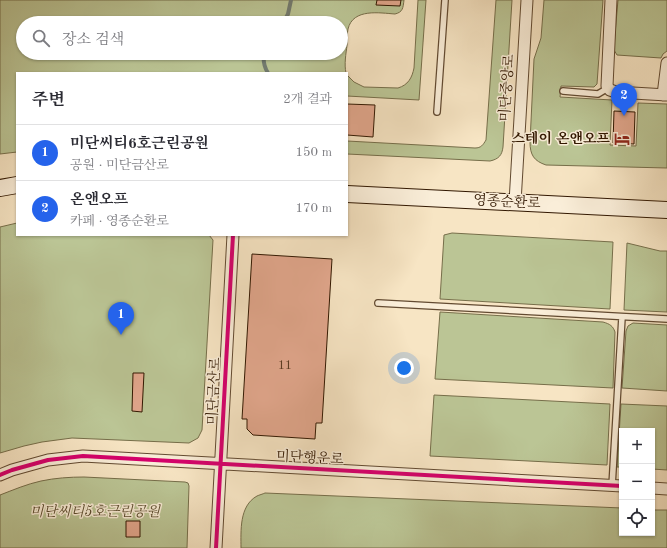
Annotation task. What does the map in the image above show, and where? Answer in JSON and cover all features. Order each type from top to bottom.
[{"type":"main road","points":[[0,188],[16,185]]},
{"type":"main road","name":"영종순환로","points":[[348,194],[667,210]]},
{"type":"street","name":"미단중앙로","points":[[515,202],[527,0]]},
{"type":"street","points":[[611,0],[607,79],[608,88],[613,92],[665,95],[667,63]]},
{"type":"street","name":"미단금산로","points":[[216,548],[233,236]]},
{"type":"street","name":"미단행운로","points":[[0,475],[48,460],[83,456],[617,486]]},
{"type":"street","points":[[655,488],[667,489]]},
{"type":"lane","points":[[437,112],[445,0]]},
{"type":"lane","points":[[563,91],[598,94],[608,88]]},
{"type":"lane","points":[[378,303],[667,319]]},
{"type":"lane","points":[[617,486],[622,316]]},
{"type":"green space","points":[[0,0],[404,0],[400,12],[395,14],[368,13],[361,15],[351,22],[348,29],[348,16],[16,16],[16,60],[345,60],[346,72],[16,72],[16,152],[0,154]]},
{"type":"green space","points":[[418,0],[426,0],[419,100],[348,96],[348,76],[354,82],[364,87],[398,88],[409,81],[414,68]]},
{"type":"green space","points":[[496,0],[512,0],[503,147],[500,156],[490,161],[348,154],[348,141],[475,148],[483,145],[486,140]]},
{"type":"green space","points":[[544,0],[603,0],[597,84],[594,87],[561,86],[560,97],[612,100],[610,145],[636,146],[638,103],[667,104],[667,168],[546,165],[538,162],[534,157],[531,151],[530,142],[534,59],[541,38]]},
{"type":"green space","points":[[618,0],[667,0],[667,51],[661,58],[617,55],[614,50],[614,46]]},
{"type":"green space","points":[[16,223],[16,236],[210,236],[213,240],[202,430],[198,438],[189,443],[72,438],[42,442],[0,453],[0,227]]},
{"type":"green space","points":[[452,233],[613,242],[610,309],[440,299],[444,235]]},
{"type":"green space","points":[[627,243],[660,251],[667,251],[667,312],[624,310]]},
{"type":"green space","points":[[440,312],[603,322],[608,324],[615,332],[613,388],[435,379]]},
{"type":"green space","points":[[633,323],[667,325],[667,391],[622,388],[626,331],[628,326]]},
{"type":"green space","points":[[434,395],[610,404],[607,465],[430,456]]},
{"type":"green space","points":[[621,404],[667,406],[667,470],[655,469],[655,428],[619,428]]},
{"type":"green space","points":[[619,436],[619,467],[617,467]]},
{"type":"green space","name":"미단씨티5호근린공원","points":[[84,477],[188,483],[187,548],[0,548],[0,495],[25,485],[41,481]]},
{"type":"green space","points":[[265,493],[619,508],[619,536],[655,536],[655,510],[667,510],[667,548],[241,548],[241,527],[244,512],[251,500]]},
{"type":"building","points":[[377,0],[401,0],[400,6],[376,5]]},
{"type":"building","points":[[348,104],[375,105],[373,137],[348,135]]},
{"type":"building","points":[[614,111],[635,112],[634,144],[613,143]]},
{"type":"building","points":[[252,254],[332,259],[322,423],[316,423],[315,439],[253,435],[247,429],[247,419],[242,419]]},
{"type":"building","points":[[133,373],[144,373],[142,412],[132,411]]},
{"type":"building","points":[[126,521],[140,521],[140,537],[126,537]]},
{"type":"waterway","points":[[287,16],[291,0]]},
{"type":"waterway","points":[[264,60],[268,72]]},
{"type":"cycle path","points":[[216,548],[233,236]]},
{"type":"cycle path","points":[[0,475],[48,460],[83,456],[619,486]]},
{"type":"place","name":"온앤오프","points":[[624,116]]},
{"type":"place","name":"스테이 온앤오프","points":[[622,139]]},
{"type":"place","name":"미단씨티6호근린공원","points":[[121,335]]}]
